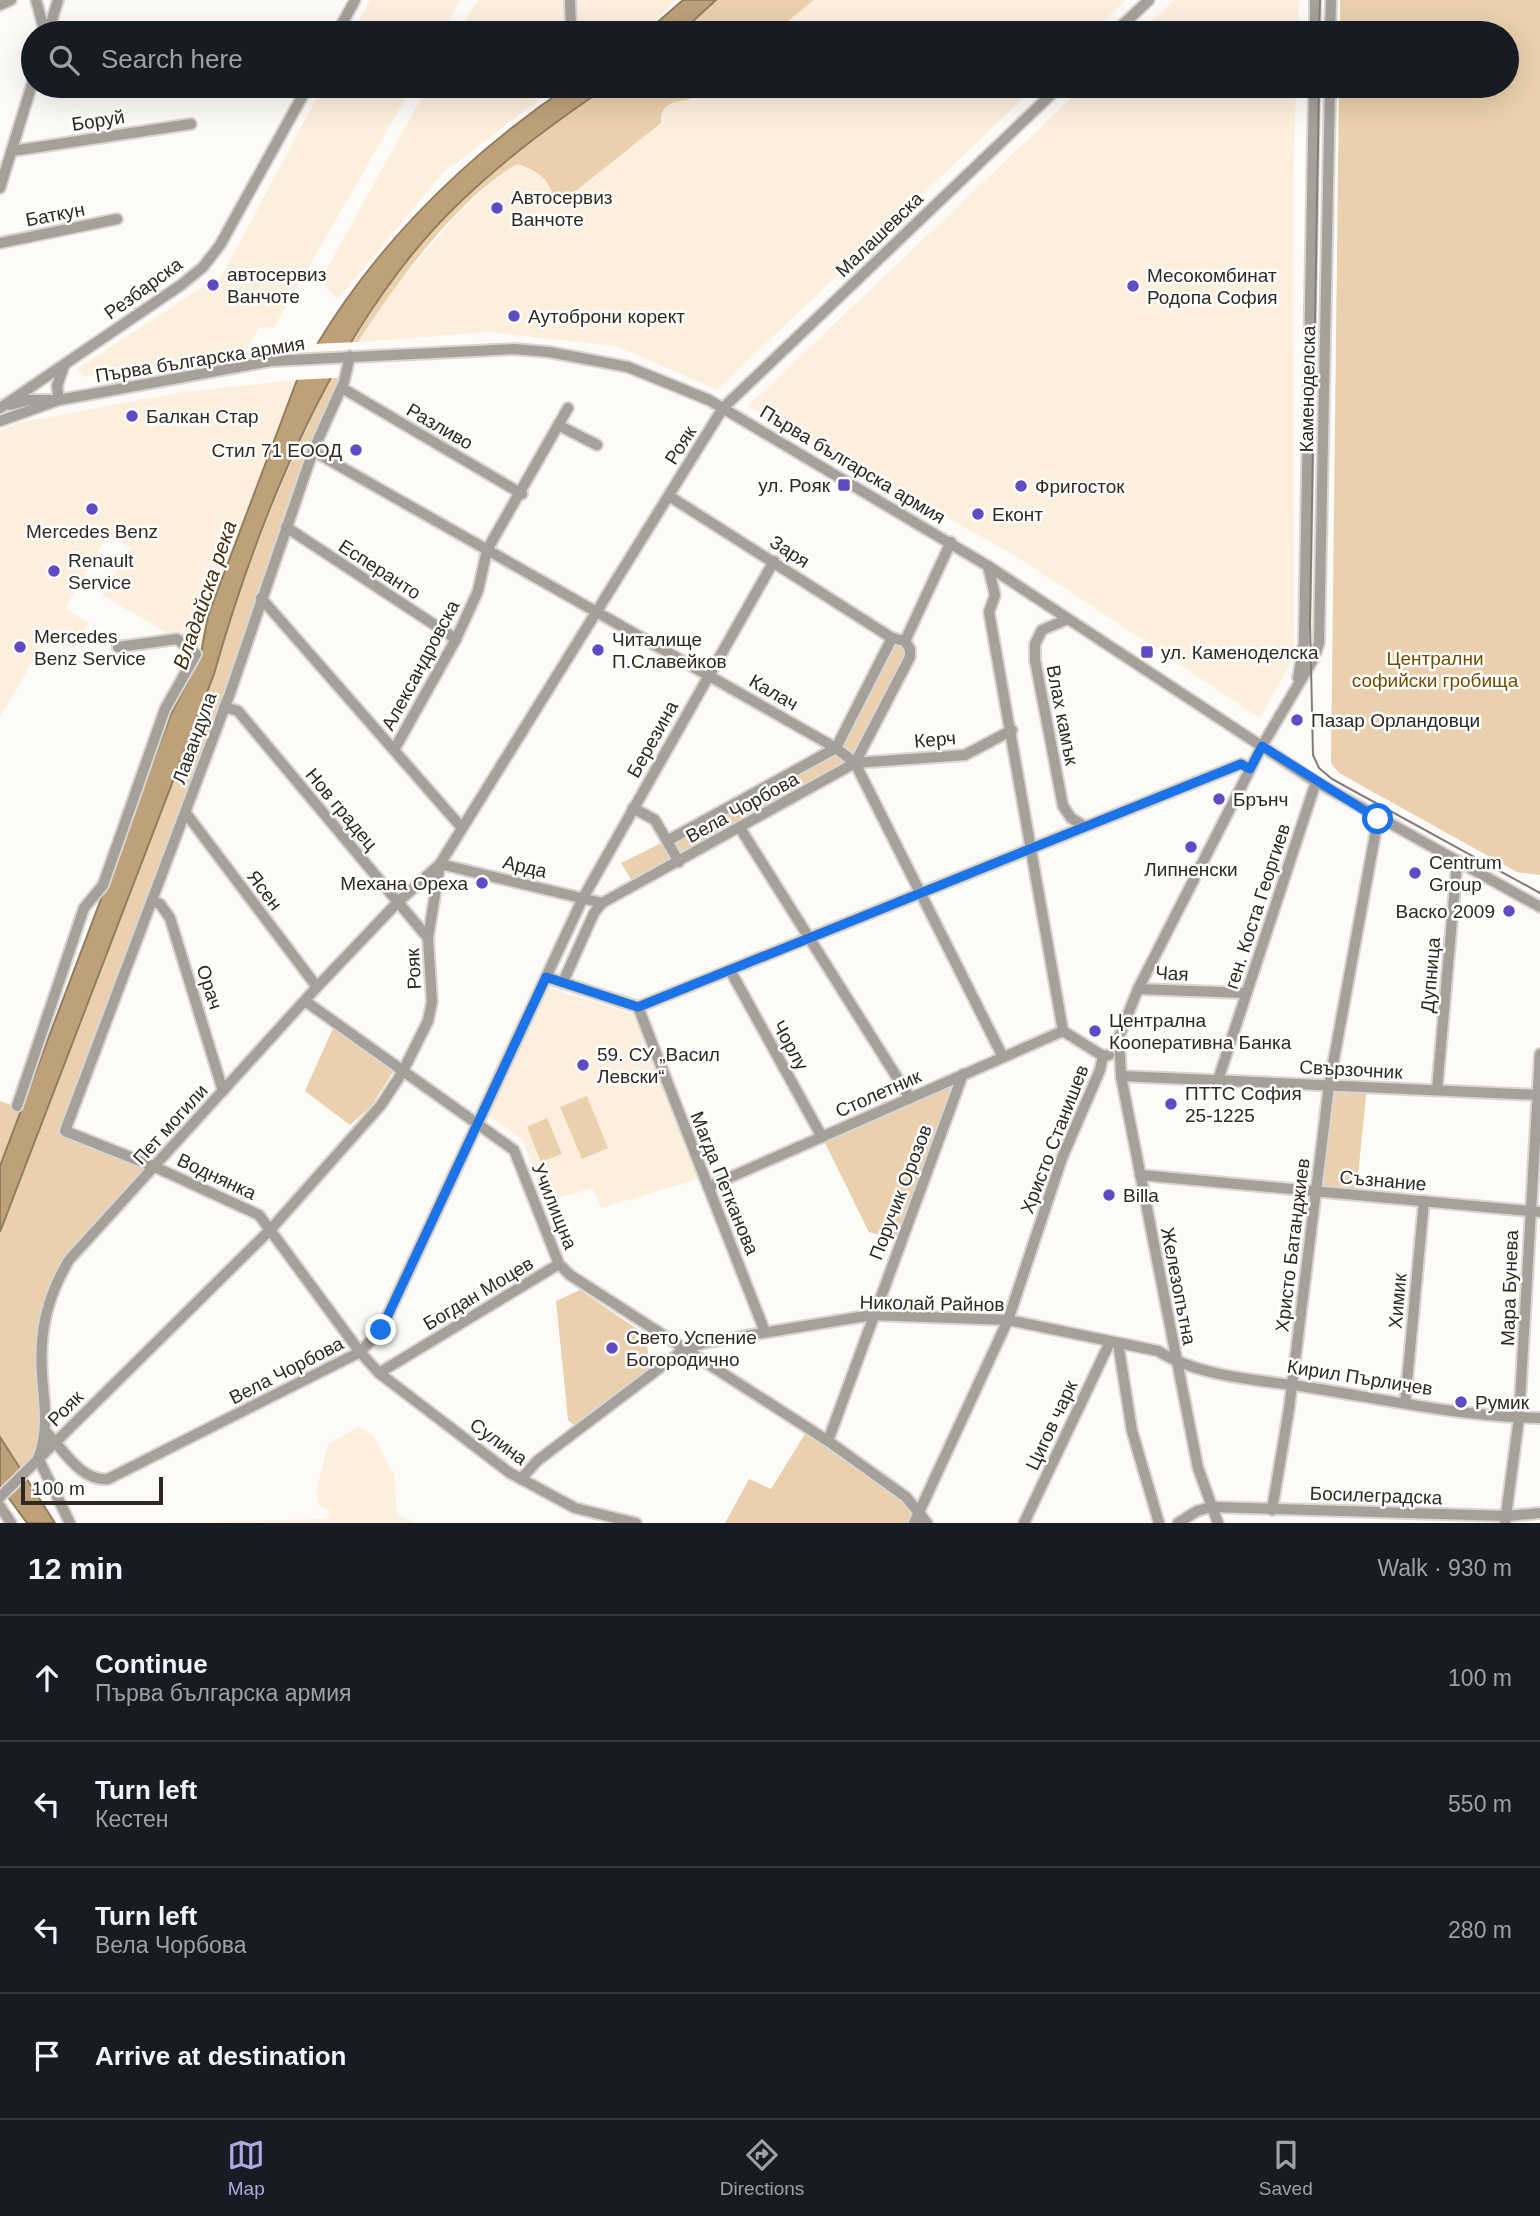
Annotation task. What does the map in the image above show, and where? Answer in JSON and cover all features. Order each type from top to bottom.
[{"type":"street","points":[[0,5],[11,0]]},
{"type":"street","points":[[36,0],[43,21]]},
{"type":"street","points":[[51,21],[58,0]]},
{"type":"street","points":[[344,21],[355,0]]},
{"type":"street","points":[[570,0],[571,21]]},
{"type":"street","points":[[1127,21],[1149,0]]},
{"type":"street","points":[[1314,21],[1315,0]]},
{"type":"street","points":[[1330,21],[1331,0]]},
{"type":"street","points":[[0,188],[28,98]]},
{"type":"street","name":"Резбарска","points":[[0,408],[181,285],[203,267],[220,245],[301,98]]},
{"type":"street","name":"Малашевска","points":[[723,408],[1047,98]]},
{"type":"street","name":"Каменоделска","points":[[1296,687],[1304,642],[1314,98]]},
{"type":"street","name":"Каменоделска","points":[[1262,746],[1314,658],[1319,643],[1329,98]]},
{"type":"street","name":"Боруй","points":[[12,151],[191,124]]},
{"type":"street","name":"Баткун","points":[[0,243],[117,219]]},
{"type":"street","name":"Първа българска армия","points":[[59,400],[271,361],[466,349],[549,352],[628,368],[680,386],[723,408],[951,542],[1316,782],[1540,907]]},
{"type":"street","name":"Лавандула","points":[[65,1131],[224,707],[313,451],[342,388],[350,356]]},
{"type":"street","points":[[0,421],[59,400],[57,386],[65,364]]},
{"type":"street","name":"Разливо","points":[[342,388],[522,494]]},
{"type":"street","name":"Резбарска","points":[[0,408],[29,400],[59,400]]},
{"type":"street","name":"Александровска","points":[[394,750],[456,639],[478,591],[488,550],[522,494],[568,408]]},
{"type":"street","name":"Рояк","points":[[2,1495],[271,1229],[381,1105],[402,1073],[430,1012],[428,939],[440,864],[723,408]]},
{"type":"street","points":[[558,425],[597,445]]},
{"type":"street","name":"Калач","points":[[313,451],[836,748],[855,763],[1003,1057]]},
{"type":"street","name":"Заря","points":[[668,496],[892,638]]},
{"type":"street","name":"Есперанто","points":[[286,527],[456,639]]},
{"type":"street","points":[[905,641],[951,542]]},
{"type":"street","name":"Березина","points":[[583,898],[774,561]]},
{"type":"street","points":[[988,566],[995,595],[989,612],[1012,730],[1063,1031],[1103,1056]]},
{"type":"street","points":[[995,595],[1018,584]]},
{"type":"street","points":[[261,598],[462,828]]},
{"type":"street","name":"Влах камък","points":[[1068,619],[1042,629],[1035,644],[1035,660],[1063,806],[1071,818],[1084,827]]},
{"type":"street","points":[[836,748],[892,638],[905,641],[910,649],[910,656],[855,763]]},
{"type":"street","name":"Лавандула","points":[[16,1106],[84,908],[103,885],[165,709],[196,654],[177,639],[118,647]]},
{"type":"street","name":"Нов градец","points":[[224,707],[238,712],[428,939]]},
{"type":"street","name":"Керч","points":[[855,763],[965,755],[1012,730]]},
{"type":"street","points":[[1119,1053],[1121,1030],[1138,989],[1262,746]]},
{"type":"street","name":"Вела Чорбова","points":[[667,841],[836,748]]},
{"type":"street","name":"Вела Чорбова","points":[[602,903],[855,763]]},
{"type":"street","points":[[546,977],[638,1007],[1241,764],[1250,769]]},
{"type":"street","name":"ген. Коста Георгиев","points":[[1218,1080],[1316,782]]},
{"type":"street","points":[[776,783],[786,803]]},
{"type":"street","points":[[633,808],[655,820],[679,862]]},
{"type":"street","name":"Ясен","points":[[185,813],[317,987]]},
{"type":"street","name":"Христо Батанджиев","points":[[1272,1510],[1292,1384],[1329,1086],[1378,819]]},
{"type":"street","points":[[740,828],[910,1098]]},
{"type":"street","name":"Дупница","points":[[1437,1090],[1457,863]]},
{"type":"street","name":"Пет могили","points":[[38,1458],[46,1432],[43,1322],[54,1286],[69,1259],[317,987],[397,903],[440,864]]},
{"type":"street","name":"Арда","points":[[440,864],[602,903]]},
{"type":"street","name":"Вела Чорбова","points":[[46,1432],[79,1469],[99,1480],[108,1479],[360,1353],[381,1330],[583,898]]},
{"type":"street","name":"Орач","points":[[152,901],[160,904],[170,918],[223,1091]]},
{"type":"street","points":[[563,982],[594,913],[602,903]]},
{"type":"street","name":"Чорлу","points":[[730,970],[822,1136]]},
{"type":"street","name":"Чая","points":[[1138,989],[1246,993]]},
{"type":"street","name":"Училищна","points":[[305,1001],[402,1073],[514,1150],[559,1264],[570,1275],[828,1441],[919,1510]]},
{"type":"street","name":"Магда Петканова","points":[[638,1007],[765,1332]]},
{"type":"street","name":"Столетник","points":[[708,1187],[1063,1031]]},
{"type":"street","name":"Христо Станишев","points":[[914,1523],[1008,1320],[1062,1158],[1100,1070],[1103,1056],[1119,1053]]},
{"type":"street","name":"Железопътна","points":[[1119,1053],[1121,1076],[1175,1362],[1198,1468],[1219,1523]]},
{"type":"street","name":"Мара Бунева","points":[[1505,1520],[1520,1418],[1535,1212],[1540,1054]]},
{"type":"street","name":"Поручик Орозов","points":[[828,1441],[872,1315],[963,1074]]},
{"type":"street","name":"Свързочник","points":[[1121,1076],[1538,1095]]},
{"type":"street","name":"Воднянка","points":[[65,1131],[155,1167],[259,1215],[360,1353]]},
{"type":"street","name":"Съзнание","points":[[1140,1175],[1535,1212]]},
{"type":"street","name":"Химик","points":[[1405,1403],[1424,1201]]},
{"type":"street","name":"Богдан Моцев","points":[[379,1373],[559,1264]]},
{"type":"street","name":"Николай Райнов","points":[[521,1479],[537,1461],[686,1348],[765,1332],[872,1315],[1008,1320],[1158,1352],[1175,1362]]},
{"type":"street","points":[[1114,1343],[1132,1431],[1159,1523]]},
{"type":"street","name":"Цигов чарк","points":[[1024,1523],[1114,1343]]},
{"type":"street","name":"Сулина","points":[[360,1353],[379,1373],[521,1479],[575,1507],[636,1523]]},
{"type":"street","name":"Кирил Пърличев","points":[[1175,1362],[1405,1403],[1520,1418],[1540,1418]]},
{"type":"street","points":[[38,1458],[70,1523]]},
{"type":"street","points":[[0,1506],[11,1523]]},
{"type":"street","points":[[1178,1523],[1197,1511],[1211,1507]]},
{"type":"street","name":"Босилеградска","points":[[1211,1507],[1505,1520],[1540,1513]]},
{"type":"street","points":[[919,1510],[927,1523]]},
{"type":"shaded area","points":[[370,0],[460,0],[449,21],[359,21]]},
{"type":"shaded area","points":[[478,0],[676,0],[654,21],[465,21]]},
{"type":"shaded area","points":[[683,0],[716,0],[693,21],[659,21]]},
{"type":"shaded area","points":[[814,0],[1126,0],[1104,21],[788,21]]},
{"type":"shaded area","points":[[1174,0],[1299,0],[1298,21],[1152,21]]},
{"type":"shaded area","points":[[317,98],[406,98],[274,327],[259,328],[247,349],[84,377],[77,369],[213,280],[219,281]]},
{"type":"shaded area","points":[[421,98],[541,98],[442,174],[338,299],[320,281]]},
{"type":"shaded area","points":[[553,98],[591,98],[507,160],[451,211],[409,258],[371,310],[337,367],[306,428],[253,552],[214,674],[0,1232],[0,1166],[171,714],[200,658],[208,616],[297,380],[350,294],[381,254],[450,181]]},
{"type":"shaded area","points":[[1023,98],[717,390],[617,346],[488,332],[358,342],[391,291],[460,212],[500,174],[517,164],[538,171],[551,186],[557,206],[666,105],[674,100]]},
{"type":"shaded area","points":[[1071,98],[1296,98],[1293,188],[1294,647],[1291,662],[1260,718],[1016,556],[748,406]]},
{"type":"shaded area","points":[[297,380],[208,616],[200,658],[177,639],[102,595],[131,548],[108,535],[67,605],[67,609],[89,623],[73,649],[48,635],[0,717],[0,431],[18,423],[182,392]]},
{"type":"shaded area","name":"59. СУ „Васил Левски“","points":[[549,988],[633,1014],[698,1179],[601,1208],[592,1188],[548,1201],[522,1139],[488,1115]]},
{"type":"shaded area","points":[[358,1427],[373,1435],[394,1475],[397,1515],[416,1523],[155,1523],[329,1519],[328,1510],[318,1504],[317,1487],[328,1444]]},
{"type":"shaded area","points":[[0,1437],[55,1523],[27,1523],[0,1486]]},
{"type":"green space","points":[[716,0],[814,0],[788,21],[693,21]]},
{"type":"green space","name":"Централни софийски гробища","points":[[1340,0],[1540,0],[1540,875],[1517,872],[1339,773],[1331,763],[1339,98],[1519,98],[1519,21],[1340,21]]},
{"type":"green space","points":[[591,98],[692,98],[668,105],[661,117],[661,123],[557,206],[548,184],[539,174],[526,167],[517,164],[495,179],[472,198],[429,244],[390,294],[358,342],[353,342],[397,274],[443,219],[494,171]]},
{"type":"green space","points":[[350,356],[66,1131],[155,1167],[69,1260],[43,1322],[44,1442],[24,1474],[0,1437],[0,1232],[214,674],[265,523],[331,378],[338,378]]},
{"type":"green space","points":[[892,638],[910,649],[855,763],[679,862],[667,841],[836,748]]},
{"type":"green space","points":[[663,842],[674,859],[632,881],[621,863]]},
{"type":"green space","points":[[333,1028],[393,1072],[372,1105],[350,1125],[305,1091]]},
{"type":"green space","points":[[963,1074],[900,1241],[869,1232],[822,1137]]},
{"type":"green space","points":[[1329,1086],[1367,1087],[1356,1195],[1316,1191]]},
{"type":"green space","points":[[587,1096],[608,1148],[582,1159],[560,1107]]},
{"type":"green space","points":[[0,1101],[22,1109],[0,1166]]},
{"type":"green space","points":[[547,1118],[562,1154],[541,1162],[527,1127]]},
{"type":"green space","points":[[580,1290],[640,1331],[647,1346],[650,1367],[574,1425],[568,1420],[556,1301]]},
{"type":"green space","points":[[808,1429],[913,1504],[914,1523],[725,1523],[749,1479],[771,1489]]},
{"type":"pier","points":[[357,342],[335,378],[293,380],[312,344]]},
{"type":"tram line","points":[[1319,21],[1320,0]]},
{"type":"tram line","points":[[1319,98],[1310,623],[1313,755],[1319,768],[1332,779],[1540,893]]},
{"type":"place","name":"Автосервиз Ванчоте","points":[[497,208]]},
{"type":"place","name":"автосервиз Ванчоте","points":[[213,285]]},
{"type":"place","name":"Месокомбинат Родопа София","points":[[1133,286]]},
{"type":"place","name":"Аутоброни корект","points":[[514,316]]},
{"type":"place","name":"Балкан Стар","points":[[132,416]]},
{"type":"place","name":"Стил 71 ЕООД","points":[[356,450]]},
{"type":"place","name":"ул. Рояк","points":[[844,485]]},
{"type":"place","name":"Фригосток","points":[[1021,486]]},
{"type":"place","name":"Mercedes Benz","points":[[92,509]]},
{"type":"place","name":"Еконт","points":[[978,514]]},
{"type":"place","name":"Renault Service","points":[[54,571]]},
{"type":"place","name":"Mercedes Benz Service","points":[[20,647]]},
{"type":"place","name":"Читалище П.Славейков","points":[[598,650]]},
{"type":"place","name":"ул. Каменоделска","points":[[1147,652]]},
{"type":"place","name":"Пазар Орландовци","points":[[1297,720]]},
{"type":"place","name":"Брънч","points":[[1219,799]]},
{"type":"place","name":"Липненски","points":[[1191,847]]},
{"type":"place","name":"Centrum Group","points":[[1415,873]]},
{"type":"place","name":"Механа Ореха","points":[[482,883]]},
{"type":"place","name":"Васко 2009","points":[[1509,911]]},
{"type":"place","name":"Централна Кооперативна Банка","points":[[1095,1031]]},
{"type":"place","name":"59. СУ „Васил Левски“","points":[[583,1065]]},
{"type":"place","name":"ПТТС София 25-1225","points":[[1171,1104]]},
{"type":"place","name":"Billa","points":[[1109,1195]]},
{"type":"place","name":"Свето Успение Богородично","points":[[612,1348]]},
{"type":"place","name":"Румик","points":[[1461,1402]]},
{"type":"route","points":[[381,1330],[546,977],[638,1007],[1241,764],[1250,769],[1262,746],[1378,819]]},
{"type":"water label","name":"Владайска река","points":[[205,595]]}]
